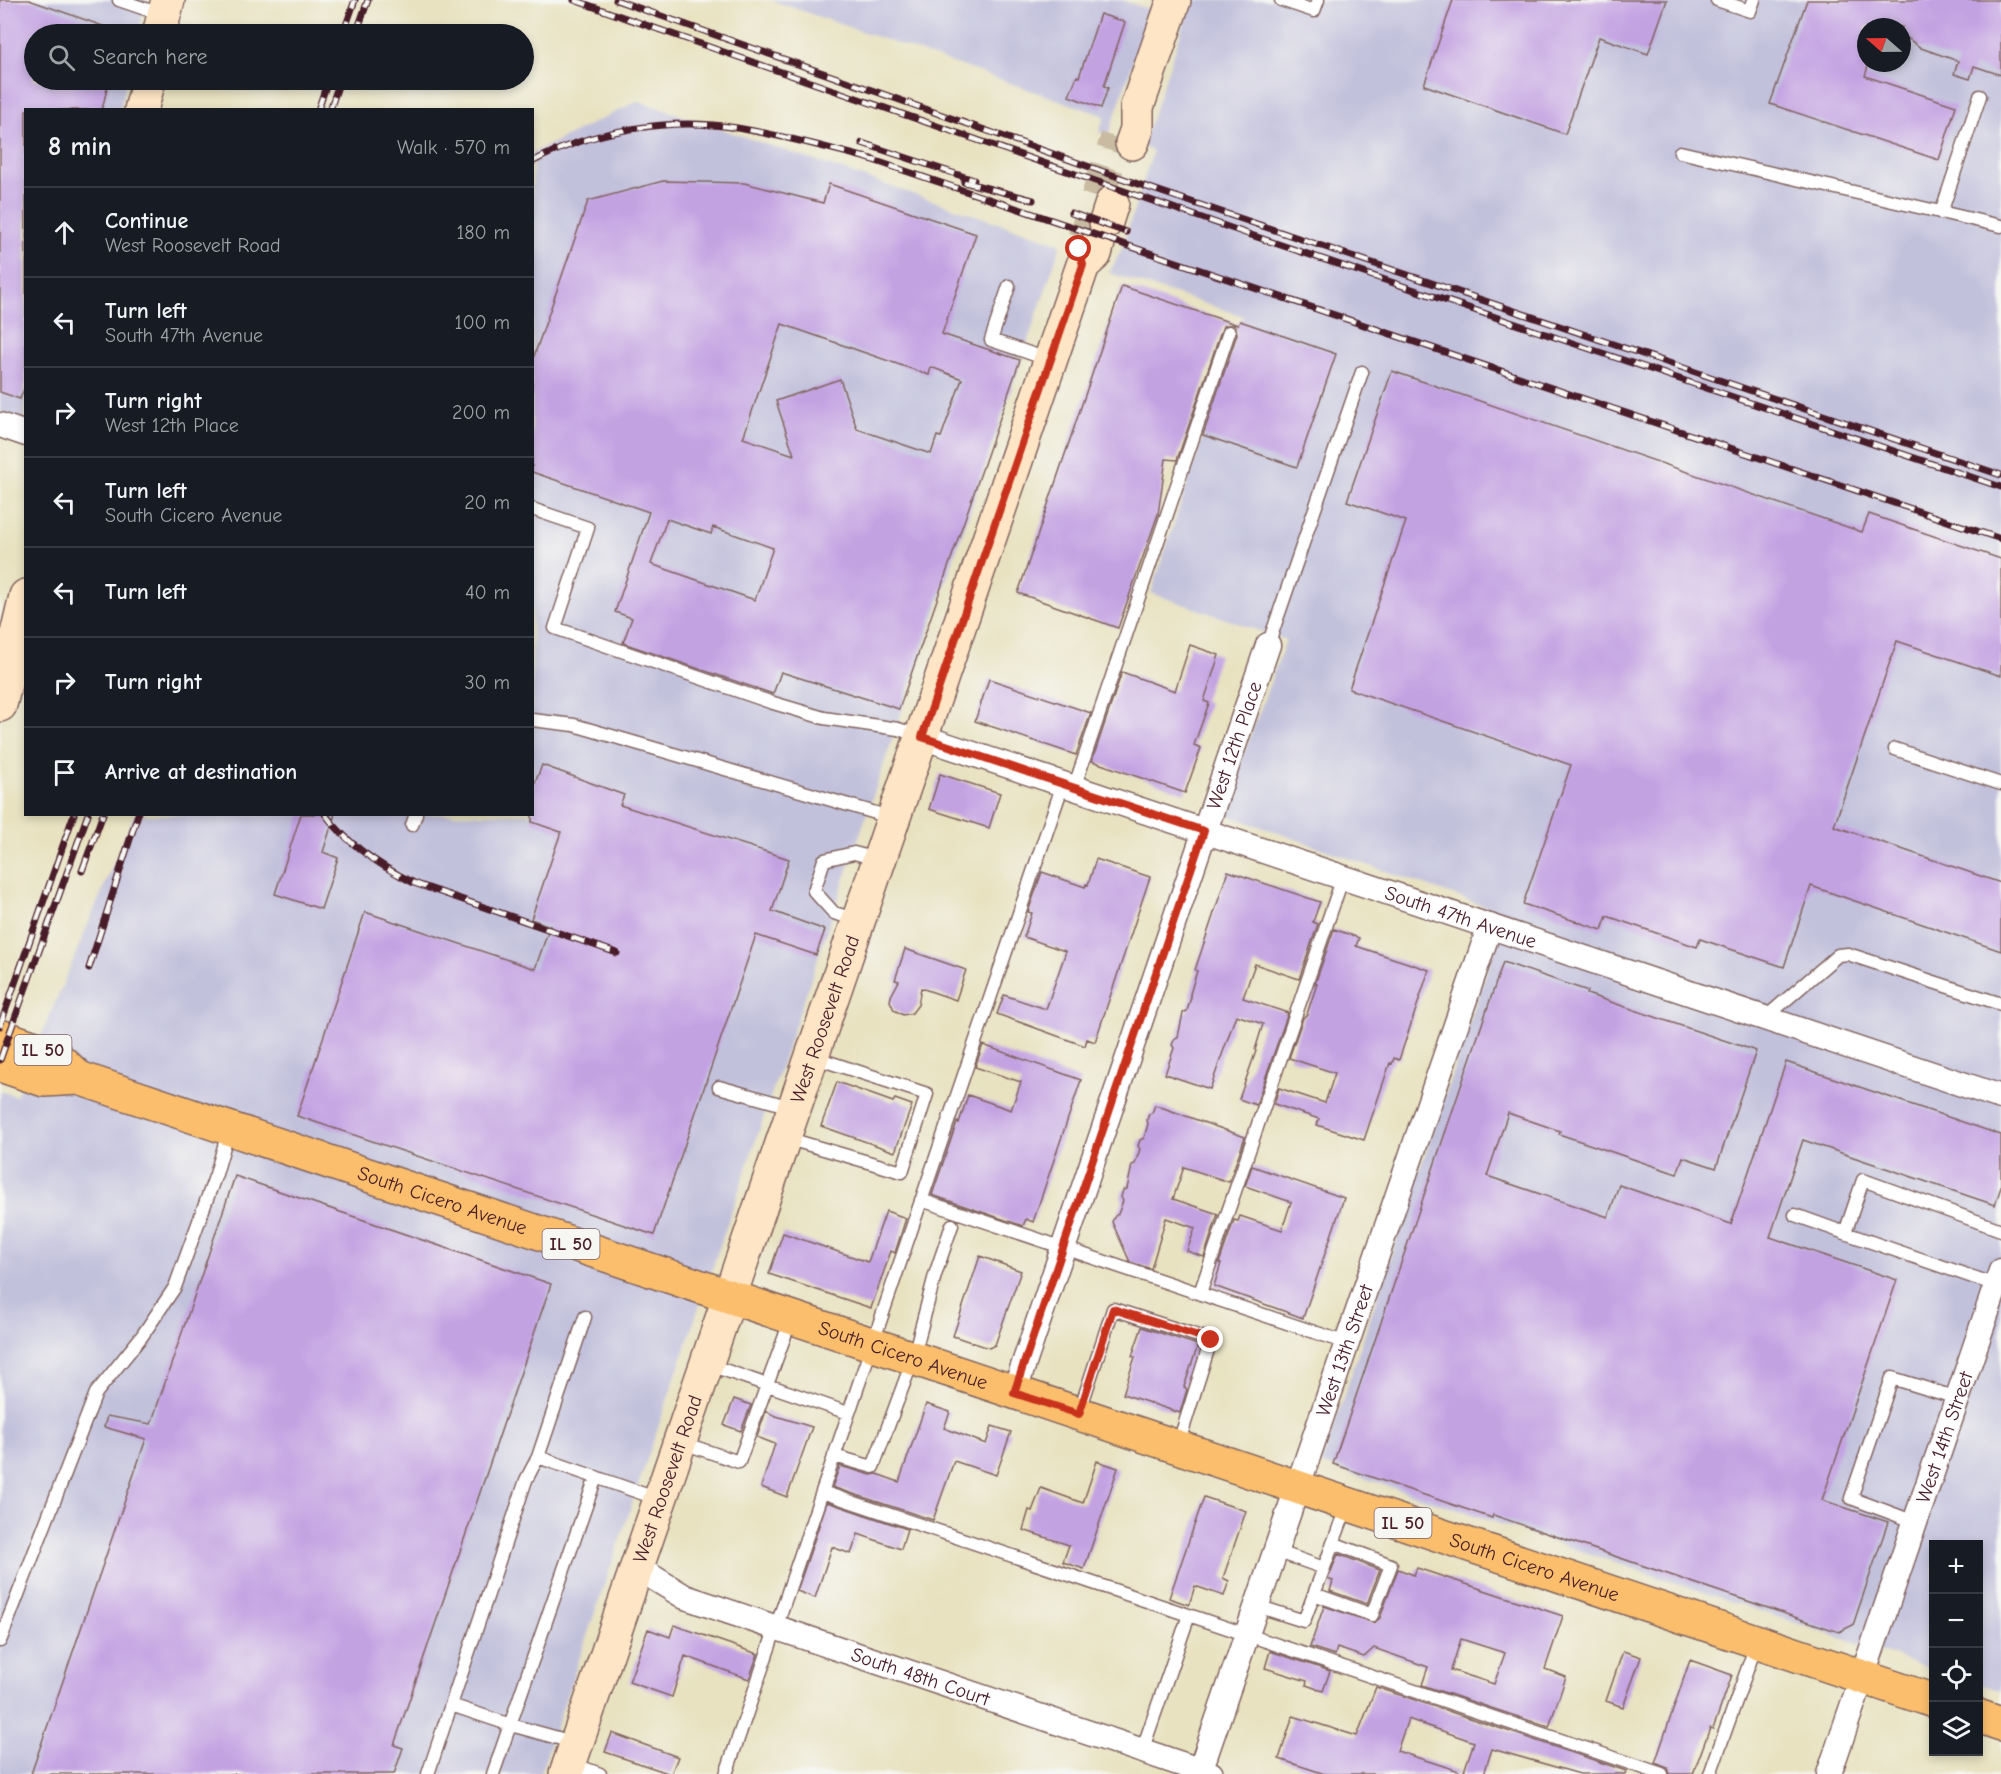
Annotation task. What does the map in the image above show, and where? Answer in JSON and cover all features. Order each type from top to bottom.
[{"type":"main road","points":[[1125,141],[1122,124],[1137,107],[1174,0]]},
{"type":"main road","points":[[142,108],[146,90]]},
{"type":"main road","name":"West Roosevelt Road","points":[[570,1760],[1096,227]]},
{"type":"main road","points":[[0,705],[24,604]]},
{"type":"main road","name":"South Cicero Avenue","points":[[0,1036],[53,1054],[79,1078]]},
{"type":"main road","name":"South Cicero Avenue","points":[[0,1065],[44,1080],[79,1078],[1929,1699]]},
{"type":"main road","points":[[1983,1718],[2001,1724]]},
{"type":"street","points":[[0,425],[24,433]]},
{"type":"street","name":"West 12th Place","points":[[1014,1393],[1268,645]]},
{"type":"street","name":"South 47th Avenue","points":[[922,737],[2001,1097]]},
{"type":"street","name":"West 13th Street","points":[[1204,1773],[1247,1635],[1490,926]]},
{"type":"street","name":"West 14th Street","points":[[1829,1774],[1999,1278]]},
{"type":"street","name":"South 48th Court","points":[[636,1567],[684,1597],[1204,1773]]},
{"type":"lane","points":[[118,0],[164,17]]},
{"type":"lane","points":[[1281,0],[1314,11],[1318,0]]},
{"type":"lane","points":[[1717,0],[1750,11],[1754,0]]},
{"type":"lane","points":[[1941,213],[1980,96]]},
{"type":"lane","points":[[1680,152],[2001,226]]},
{"type":"lane","points":[[1009,286],[990,340],[1051,360]]},
{"type":"lane","points":[[730,1773],[775,1628],[921,1200],[1229,332]]},
{"type":"lane","points":[[1268,645],[1362,372]]},
{"type":"lane","points":[[534,510],[588,528],[555,628],[770,702],[824,718],[898,729],[922,737]]},
{"type":"lane","points":[[534,720],[574,725],[894,818]]},
{"type":"lane","points":[[1895,749],[2001,784]]},
{"type":"lane","points":[[859,921],[834,913],[814,891],[824,860],[855,853],[880,859]]},
{"type":"lane","points":[[1200,1293],[1343,877]]},
{"type":"lane","points":[[1765,1018],[1838,955],[1848,954],[2001,1004]]},
{"type":"lane","points":[[719,1087],[790,1123],[902,1172],[927,1094],[812,1057]]},
{"type":"lane","points":[[0,1641],[96,1394],[142,1336],[175,1287],[216,1174],[229,1129]]},
{"type":"lane","points":[[1845,1233],[1863,1180],[2001,1230]]},
{"type":"lane","points":[[921,1200],[1347,1343]]},
{"type":"lane","points":[[1795,1215],[1845,1233],[1999,1278]]},
{"type":"lane","points":[[834,1456],[873,1467],[913,1359],[935,1275],[952,1225]]},
{"type":"lane","points":[[1079,1414],[1113,1309],[1211,1340],[1177,1447]]},
{"type":"lane","points":[[428,1774],[526,1480],[538,1457],[585,1317]]},
{"type":"lane","points":[[679,1442],[739,1462],[791,1318]]},
{"type":"lane","points":[[706,1364],[848,1413]]},
{"type":"lane","points":[[1915,1522],[1851,1498],[1892,1378],[1957,1398]]},
{"type":"lane","points":[[538,1457],[660,1499]]},
{"type":"lane","points":[[493,1774],[596,1477]]},
{"type":"lane","points":[[822,1492],[1662,1774]]},
{"type":"lane","points":[[1257,1606],[1304,1621],[1347,1504]]},
{"type":"lane","points":[[1314,1594],[1372,1615],[1391,1565],[1333,1543]]},
{"type":"lane","points":[[1276,1551],[1324,1568]]},
{"type":"lane","points":[[1142,1751],[1189,1615]]},
{"type":"lane","points":[[1710,1774],[1757,1642]]},
{"type":"lane","points":[[451,1705],[511,1725],[570,1760],[600,1774]]},
{"type":"shaded area","points":[[0,0],[146,0],[140,24],[24,24],[24,90],[125,90],[120,108],[24,108],[24,421],[0,412]]},
{"type":"shaded area","points":[[771,0],[1121,0],[1151,10],[1108,136],[1099,132],[1105,116]]},
{"type":"shaded area","points":[[1192,0],[2001,0],[2001,1691],[1983,1685],[1983,1540],[1929,1540],[1929,1668],[1321,1464],[1506,914],[1222,813],[1286,640],[1151,593],[1243,316],[1109,273],[1121,251],[1153,151],[1142,147]]},
{"type":"shaded area","points":[[638,101],[1061,244],[540,1774],[0,1774],[0,1091],[16,1096],[134,816],[534,816],[534,153]]},
{"type":"building","points":[[0,0],[29,0],[97,24],[24,24],[24,90],[107,90],[102,108],[24,108],[24,389],[20,399],[0,392]]},
{"type":"building","points":[[1453,0],[1667,0],[1648,54],[1599,37],[1565,134],[1424,85]]},
{"type":"building","points":[[1807,0],[2001,0],[2001,75],[1974,66],[1970,79],[1954,74],[1958,61],[1921,48],[1911,41],[1911,18],[1857,18],[1857,72],[1866,72],[1865,76],[1956,106],[1939,160],[1770,104]]},
{"type":"building","points":[[1100,14],[1125,22],[1104,86],[1108,88],[1101,108],[1069,96],[1077,76],[1079,77]]},
{"type":"building","points":[[663,181],[744,183],[823,203],[829,184],[976,234],[942,334],[1020,360],[899,709],[781,672],[773,694],[623,643],[632,618],[615,612],[649,512],[534,473],[534,356],[588,201]],"holes":[[[782,324],[929,375],[931,367],[962,379],[941,437],[937,436],[931,454],[857,429],[840,379],[776,401],[794,455],[743,438]],[[667,519],[711,534],[713,527],[773,548],[755,600],[651,564]]]},
{"type":"building","points":[[1122,286],[1238,325],[1240,321],[1336,354],[1297,467],[1203,435],[1237,334],[1236,327],[1232,324],[1223,326],[1177,460],[1166,459],[1158,514],[1118,628],[1018,593]]},
{"type":"building","points":[[1392,371],[1862,532],[1869,514],[2001,559],[2001,676],[1897,641],[1834,826],[2001,883],[2001,951],[1811,886],[1784,967],[1700,939],[1697,947],[1607,916],[1602,930],[1523,904],[1571,765],[1349,689],[1406,521],[1347,501]]},
{"type":"building","points":[[1190,645],[1219,655],[1204,701],[1209,703],[1194,745],[1201,748],[1185,793],[1092,761],[1122,672],[1175,691]]},
{"type":"building","points":[[989,679],[1091,713],[1076,755],[975,721]]},
{"type":"building","points":[[542,765],[624,795],[620,805],[789,859],[772,911],[825,930],[816,955],[756,935],[654,1235],[297,1116],[365,912],[535,969],[550,926],[531,919],[561,832],[532,822],[534,786]]},
{"type":"building","points":[[940,774],[1000,793],[989,828],[929,809]]},
{"type":"building","points":[[300,816],[334,816],[323,852],[338,858],[321,909],[275,894]]},
{"type":"building","points":[[1096,859],[1150,877],[1095,1042],[1087,1039],[1085,1046],[997,1014],[1004,995],[1046,1009],[1065,951],[1024,937],[1032,913],[1028,912],[1042,872],[1085,887],[1086,884],[1088,885]]},
{"type":"building","points":[[1228,871],[1320,902],[1313,922],[1318,924],[1299,979],[1255,964],[1243,998],[1288,1013],[1256,1105],[1239,1099],[1263,1024],[1236,1015],[1210,1089],[1165,1074],[1174,1048],[1172,1045],[1178,1037],[1183,1013],[1187,1011],[1197,971],[1195,970]]},
{"type":"building","points":[[1334,929],[1359,938],[1356,946],[1429,970],[1399,1060],[1394,1058],[1392,1064],[1390,1063],[1364,1140],[1317,1125],[1319,1119],[1274,1104],[1279,1088],[1325,1103],[1335,1073],[1289,1058],[1303,1018],[1307,1014]]},
{"type":"building","points":[[905,949],[966,970],[956,1000],[921,988],[918,1005],[912,1013],[903,1015],[894,1010],[890,1001],[899,981],[895,980]]},
{"type":"building","points":[[1503,962],[1588,991],[1587,994],[1756,1051],[1716,1168],[1683,1157],[1677,1174],[1559,1134],[1560,1131],[1508,1113],[1487,1176],[1608,1217],[1619,1185],[1731,1224],[1786,1062],[2001,1135],[2001,1187],[1995,1205],[1803,1140],[1770,1237],[1897,1280],[1822,1500],[1888,1522],[1853,1625],[1839,1632],[1493,1515],[1492,1518],[1333,1464]]},
{"type":"building","points":[[983,1045],[1081,1080],[1033,1222],[1026,1219],[1023,1226],[932,1195],[968,1095],[1011,1110],[1021,1082],[975,1067]]},
{"type":"building","points":[[837,1082],[893,1102],[895,1099],[912,1105],[895,1152],[821,1126]]},
{"type":"building","points":[[1155,1105],[1245,1137],[1229,1182],[1184,1167],[1174,1196],[1173,1199],[1218,1214],[1204,1257],[1187,1251],[1195,1228],[1166,1218],[1151,1269],[1130,1262],[1112,1222],[1123,1201],[1121,1197],[1123,1190],[1127,1189],[1132,1165],[1135,1164],[1140,1149],[1138,1146],[1140,1140],[1144,1138],[1149,1114],[1152,1113]]},
{"type":"building","points":[[1252,1166],[1344,1198],[1303,1318],[1214,1286],[1221,1263],[1219,1263],[1234,1220],[1238,1221],[1240,1216],[1282,1230],[1291,1202],[1245,1186]]},
{"type":"building","points":[[235,1176],[551,1284],[394,1745],[403,1748],[394,1774],[31,1774],[146,1439],[104,1427],[107,1416],[151,1424]]},
{"type":"building","points":[[886,1211],[906,1218],[895,1253],[891,1251],[871,1308],[769,1274],[783,1233],[868,1262]]},
{"type":"building","points":[[980,1256],[1021,1271],[995,1345],[989,1348],[953,1336]]},
{"type":"building","points":[[1142,1327],[1198,1345],[1184,1387],[1187,1389],[1180,1413],[1123,1394]]},
{"type":"building","points":[[734,1399],[751,1405],[741,1431],[724,1425]]},
{"type":"building","points":[[926,1404],[950,1412],[944,1428],[986,1444],[992,1426],[1011,1432],[996,1475],[954,1461],[933,1520],[832,1487],[840,1466],[871,1475],[877,1474],[899,1482]]},
{"type":"building","points":[[766,1411],[812,1427],[787,1497],[761,1487],[775,1444],[757,1437]]},
{"type":"building","points":[[1097,1461],[1118,1468],[1084,1569],[1063,1562],[1069,1545],[1023,1530],[1029,1510],[1032,1511],[1041,1488],[1083,1503]]},
{"type":"building","points":[[1204,1497],[1246,1511],[1223,1578],[1229,1581],[1224,1596],[1195,1586],[1189,1605],[1169,1598]]},
{"type":"building","points":[[827,1502],[907,1529],[901,1549],[858,1534],[851,1554],[832,1547],[815,1598],[797,1591]]},
{"type":"building","points":[[1338,1554],[1380,1570],[1367,1604],[1330,1591],[1333,1581],[1328,1579]]},
{"type":"building","points":[[1417,1568],[1563,1616],[1545,1669],[1566,1677],[1549,1727],[1422,1685],[1428,1667],[1374,1648],[1364,1657],[1337,1648],[1335,1655],[1310,1647],[1324,1606],[1374,1623],[1380,1618],[1398,1569],[1414,1575]],"holes":[[[1461,1639],[1505,1653],[1494,1684],[1451,1670]]]},
{"type":"building","points":[[674,1625],[758,1654],[749,1679],[685,1656],[672,1697],[629,1682],[648,1629],[670,1637]]},
{"type":"building","points":[[1270,1651],[1330,1671],[1323,1691],[1306,1685],[1307,1681],[1265,1668]]},
{"type":"building","points":[[1623,1651],[1641,1657],[1623,1707],[1606,1701]]},
{"type":"building","points":[[1690,1660],[1732,1675],[1713,1729],[1710,1728],[1693,1774],[1670,1774],[1668,1768],[1655,1763]]},
{"type":"building","points":[[1376,1687],[1626,1771],[1625,1774],[1580,1774],[1492,1749],[1484,1774],[1463,1774],[1474,1742],[1408,1719],[1397,1751],[1459,1771],[1458,1774],[1325,1774],[1279,1759],[1293,1716],[1357,1736]]},
{"type":"building","points":[[612,1733],[678,1757],[671,1774],[605,1752]]},
{"type":"tunnel","points":[[1097,198],[1117,138]]},
{"type":"tunnel","points":[[1084,238],[1091,217]]},
{"type":"railway","points":[[347,24],[355,0]]},
{"type":"railway","points":[[360,24],[368,0]]},
{"type":"railway","points":[[574,0],[1248,234],[2001,487]]},
{"type":"railway","points":[[616,0],[1141,185],[2001,475]]},
{"type":"railway","points":[[319,108],[325,90]]},
{"type":"railway","points":[[331,108],[337,90]]},
{"type":"railway","points":[[534,161],[555,151],[606,134],[659,125],[685,124],[754,131],[871,159]]},
{"type":"railway","points":[[862,143],[974,180]]},
{"type":"railway","points":[[864,157],[2001,539]]},
{"type":"railway","points":[[964,182],[1033,200]]},
{"type":"railway","points":[[1071,213],[1126,232]]},
{"type":"railway","points":[[0,1026],[73,816]]},
{"type":"railway","points":[[0,1060],[87,816]]},
{"type":"railway","points":[[82,871],[102,816]]},
{"type":"railway","points":[[89,968],[137,816]]},
{"type":"railway","points":[[327,816],[365,854],[414,883],[617,953]]},
{"type":"route","points":[[1079,249],[1083,265],[922,737],[1204,831],[1014,1393],[1079,1414],[1113,1309],[1211,1340]]}]
